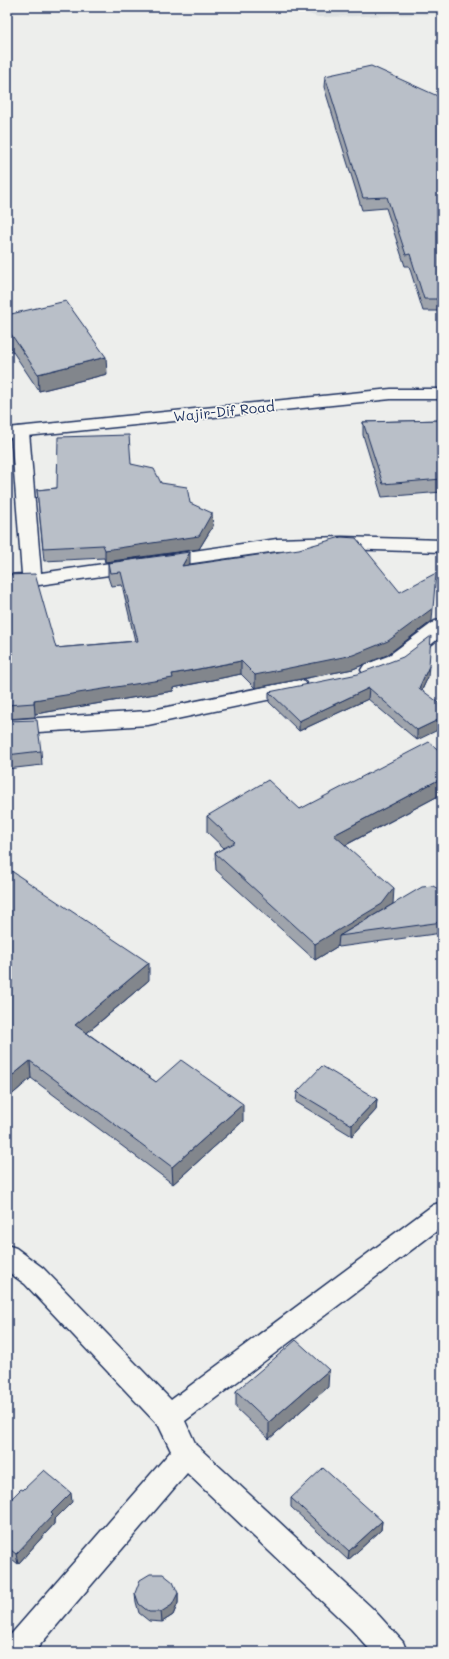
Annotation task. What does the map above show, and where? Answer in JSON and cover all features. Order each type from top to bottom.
[{"type":"street","name":"Wajir-Dif Road","points":[[13,432],[391,394],[442,394]]},
{"type":"street","points":[[13,432],[32,580]]},
{"type":"street","points":[[7,582],[32,580],[277,546],[342,543],[442,546]]},
{"type":"street","points":[[357,676],[395,661],[442,626]]},
{"type":"street","points":[[7,727],[148,718],[318,683]]},
{"type":"street","points":[[169,1417],[442,1213]]},
{"type":"street","points":[[7,1256],[34,1276],[169,1417],[186,1454],[362,1619],[392,1652]]},
{"type":"street","points":[[15,1652],[186,1454]]},
{"type":"shaded area","points":[[288,7],[442,7],[442,14],[318,17]]},
{"type":"building","points":[[371,66],[442,98],[442,299],[424,299],[410,254],[406,255],[387,197],[363,198],[325,76]]},
{"type":"building","points":[[66,301],[106,357],[38,374],[7,328],[7,315]]},
{"type":"building","points":[[442,420],[442,479],[383,484],[363,422]]},
{"type":"building","points":[[129,435],[131,464],[154,469],[161,483],[187,487],[190,503],[212,513],[199,536],[105,550],[103,545],[43,548],[37,490],[57,488],[58,437]]},
{"type":"building","points":[[341,537],[356,538],[400,592],[436,573],[433,608],[388,641],[353,655],[255,675],[241,661],[172,674],[173,678],[34,700],[34,703],[7,705],[7,575],[35,574],[56,648],[138,641],[121,572],[110,573],[108,563],[190,552],[182,566],[299,549]]},
{"type":"building","points":[[431,636],[429,666],[419,688],[442,705],[442,718],[417,730],[369,688],[299,721],[269,692],[358,674],[403,657]]},
{"type":"building","points":[[37,720],[41,751],[7,755],[7,721]]},
{"type":"building","points":[[429,742],[442,753],[442,778],[334,835],[394,888],[382,904],[315,944],[215,853],[235,842],[207,816],[268,780],[300,809]]},
{"type":"building","points":[[7,868],[149,963],[75,1025],[156,1082],[181,1060],[243,1104],[172,1167],[30,1061],[7,1080]]},
{"type":"building","points":[[433,886],[442,892],[442,922],[339,936],[422,887]]},
{"type":"building","points":[[322,1066],[377,1099],[352,1125],[297,1092]]},
{"type":"building","points":[[296,1340],[329,1370],[269,1422],[236,1391]]},
{"type":"building","points":[[323,1468],[382,1521],[349,1551],[291,1498]]},
{"type":"building","points":[[44,1470],[71,1493],[51,1513],[53,1515],[16,1554],[7,1547],[7,1503]]},
{"type":"building","points":[[150,1574],[163,1574],[173,1582],[178,1593],[172,1605],[161,1612],[149,1612],[139,1604],[135,1593],[140,1580]]},
{"type":"building","points":[[241,1650],[249,1652],[234,1652]]}]
